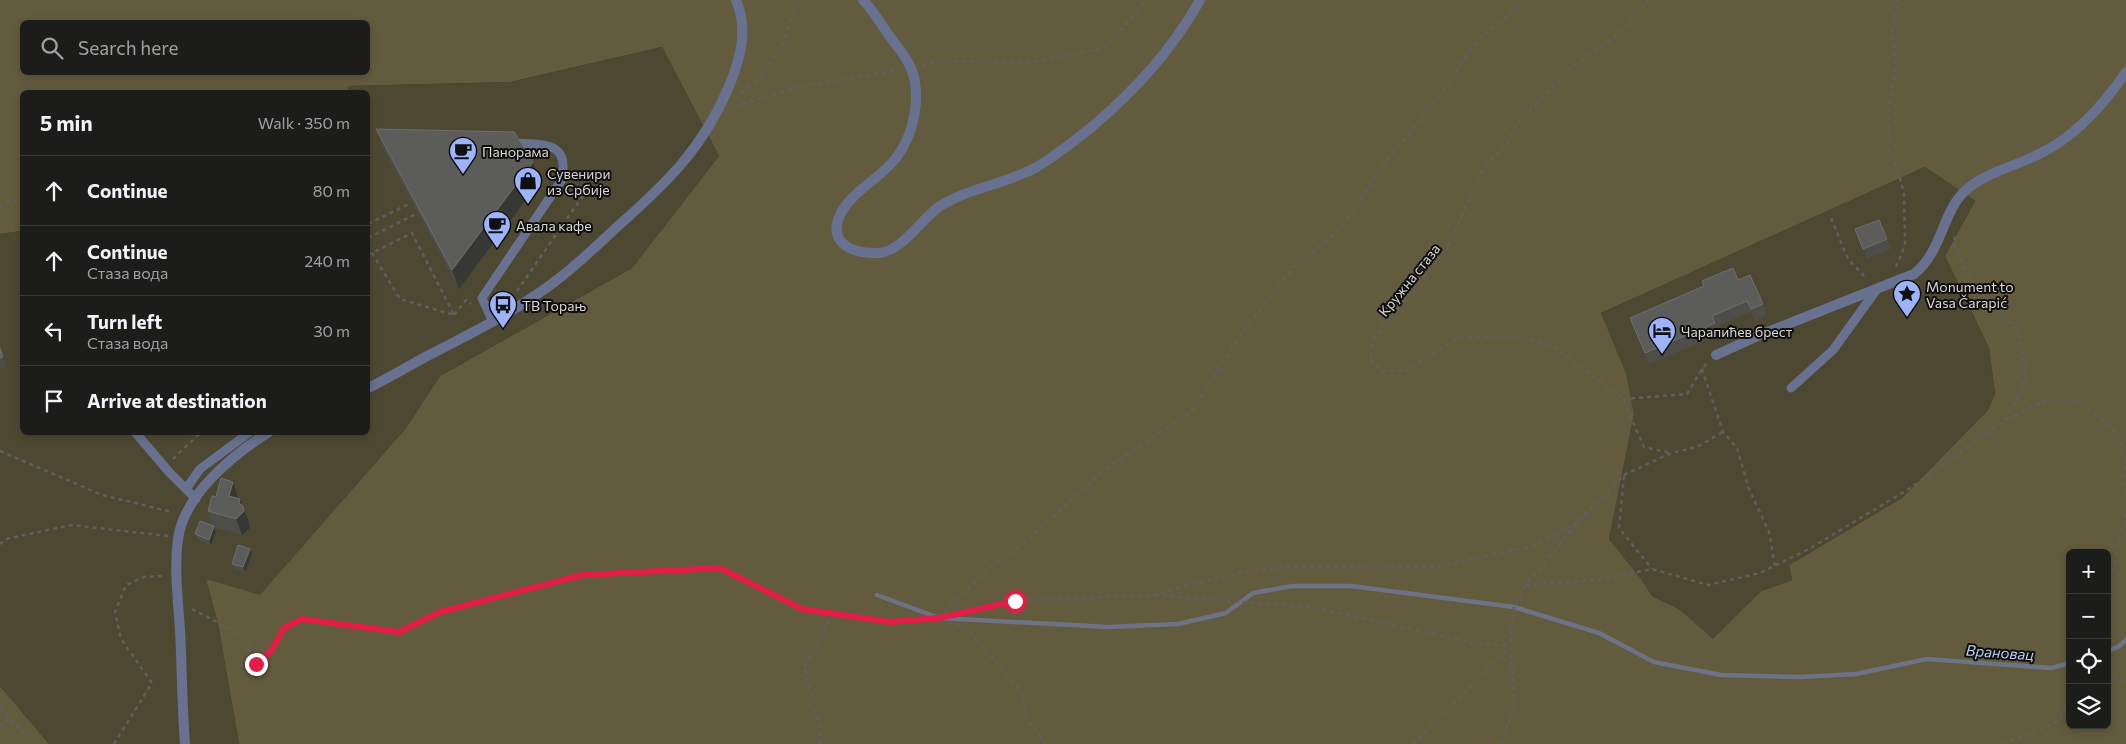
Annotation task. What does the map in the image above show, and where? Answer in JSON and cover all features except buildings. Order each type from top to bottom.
[{"type":"street","points":[[370,387],[493,322],[561,277],[662,188],[689,157],[719,110],[740,55],[742,24],[736,0]]},
{"type":"street","points":[[863,0],[911,68],[916,96],[909,136],[896,159],[847,204],[841,213],[838,230],[840,239],[848,248],[862,253],[881,253],[894,248],[924,218],[941,205],[1033,169],[1063,151],[1119,104],[1154,68],[1185,27],[1200,0]]},
{"type":"street","points":[[1716,355],[1760,335],[1914,274],[1931,257],[1956,202],[1965,190],[1982,180],[2042,153],[2063,140],[2084,123],[2126,72]]},
{"type":"street","points":[[185,744],[176,575],[178,537],[186,516],[211,479],[230,459],[265,435]]},
{"type":"lane","points":[[493,322],[482,298],[561,181],[565,166],[561,153],[550,146],[502,142]]},
{"type":"lane","points":[[1791,388],[1833,350],[1877,289]]},
{"type":"lane","points":[[138,435],[169,472],[196,499]]},
{"type":"lane","points":[[186,489],[200,469],[246,435]]},
{"type":"path","points":[[741,93],[755,82],[780,51],[796,6],[801,0]]},
{"type":"path","points":[[1105,48],[1147,0]]},
{"type":"path","points":[[939,618],[987,569],[1026,542],[1100,473],[1191,412],[1244,330],[1294,267],[1340,229],[1391,155],[1439,97],[1478,39],[1528,0]]},
{"type":"path","name":"Кружна стаза","points":[[1623,399],[1551,344],[1516,336],[1457,338],[1406,371],[1381,371],[1370,359],[1373,340],[1447,249],[1484,167],[1505,147],[1517,124],[1570,69],[1622,31],[1648,0]]},
{"type":"path","points":[[1895,270],[1904,246],[1904,194],[1898,170],[1888,147],[1889,106],[1896,67],[1892,28],[1898,0]]},
{"type":"path","points":[[506,313],[508,304],[582,197],[561,181]]},
{"type":"path","points":[[0,207],[10,200],[20,201]]},
{"type":"path","points":[[370,223],[411,203]]},
{"type":"path","points":[[370,237],[420,212]]},
{"type":"path","points":[[1831,218],[1848,259],[1877,289]]},
{"type":"path","points":[[1955,228],[1954,245],[1971,282],[2017,330],[2026,370],[2022,390],[2005,420]]},
{"type":"path","points":[[412,234],[454,315],[400,299],[372,253],[412,234]]},
{"type":"path","points":[[1671,453],[1644,447],[1623,399],[1687,394],[1702,369],[1723,432],[1738,448],[1749,489],[1769,532],[1775,566]]},
{"type":"path","points":[[1526,585],[1596,580],[1652,569],[1708,585],[1760,573],[1809,549],[1912,487],[2005,420],[2047,400],[2076,400],[2110,426],[2122,446],[2126,492]]},
{"type":"path","points":[[1501,744],[1515,703],[1510,646],[1514,607],[1526,585],[1578,522],[1624,475],[1671,453],[1697,447],[1723,432]]},
{"type":"path","points":[[169,472],[174,457],[200,435]]},
{"type":"path","points":[[0,451],[102,495],[186,516]]},
{"type":"path","points":[[1624,475],[1619,528],[1652,569]]},
{"type":"path","points":[[2107,594],[2126,510]]},
{"type":"path","points":[[1151,595],[1258,570],[1301,566],[1378,568],[1440,566],[1533,546],[1578,522]]},
{"type":"path","points":[[0,544],[6,539],[71,525],[178,537]]},
{"type":"path","points":[[178,601],[240,634],[250,644],[250,661],[256,664],[271,651],[284,628],[302,619],[399,632],[440,612],[582,575],[720,568],[802,609],[890,622],[939,618],[1015,601],[1151,595],[1312,607],[1474,643],[1510,646]]},
{"type":"path","points":[[114,744],[152,683],[121,639],[115,612],[126,585],[144,577],[176,575]]},
{"type":"path","points":[[820,744],[818,725],[804,667],[834,614]]},
{"type":"path","points":[[939,618],[964,626],[1023,693],[1025,717],[1046,744]]},
{"type":"path","points":[[1413,744],[1510,646]]},
{"type":"path","points":[[2111,674],[2126,683]]},
{"type":"path","points":[[0,708],[34,744]]},
{"type":"path","points":[[2003,744],[2057,722],[2066,709]]},
{"type":"path","points":[[0,726],[11,718]]},
{"type":"shaded area","points":[[0,0],[2126,0],[2126,744],[239,744],[218,624],[206,579],[260,595],[406,428],[440,376],[632,268],[719,156],[662,47],[510,82],[349,86],[348,90],[20,90],[20,231],[0,234]],"holes":[[[1925,167],[1975,201],[1945,256],[1989,348],[1995,394],[1988,410],[1902,498],[1789,565],[1792,580],[1761,591],[1713,639],[1679,609],[1652,596],[1642,580],[1609,539],[1634,415],[1626,374],[1601,313]]]},
{"type":"shaded area","points":[[662,47],[719,156],[632,268],[440,376],[406,428],[260,596],[206,579],[218,624],[239,744],[49,744],[0,686],[0,234],[20,231],[20,435],[370,435],[370,90],[348,90],[349,86],[510,82]]},
{"type":"shaded area","points":[[1925,167],[1975,201],[1945,256],[1989,348],[1995,394],[1988,410],[1902,498],[1789,565],[1792,580],[1761,591],[1713,640],[1679,609],[1652,596],[1642,580],[1609,539],[1634,415],[1601,313]]},
{"type":"shaded area","points":[[0,686],[49,744],[0,744]]},
{"type":"waterway","points":[[877,595],[939,618],[1108,627],[1178,624],[1226,613],[1253,593],[1292,586],[1351,586],[1514,607],[1599,633],[1654,662],[1721,675],[1800,677],[1856,674],[1927,659],[2051,668],[2066,664]]},
{"type":"waterway","name":"Врановац","points":[[2111,650],[2118,647],[2126,640]]},
{"type":"place","name":"Панорама","points":[[463,175]]},
{"type":"place","name":"Сувенири из Србије","points":[[528,205]]},
{"type":"place","name":"Авала кафе","points":[[497,249]]},
{"type":"place","name":"Monument to Vasa Čarapić","points":[[1907,318]]},
{"type":"place","name":"ТВ Торањ","points":[[503,329]]},
{"type":"place","name":"Чарапићев брест","points":[[1662,355]]},
{"type":"route","points":[[256,664],[271,651],[284,628],[302,619],[399,632],[440,612],[582,575],[720,568],[802,609],[890,622],[939,618],[1015,601]]}]
